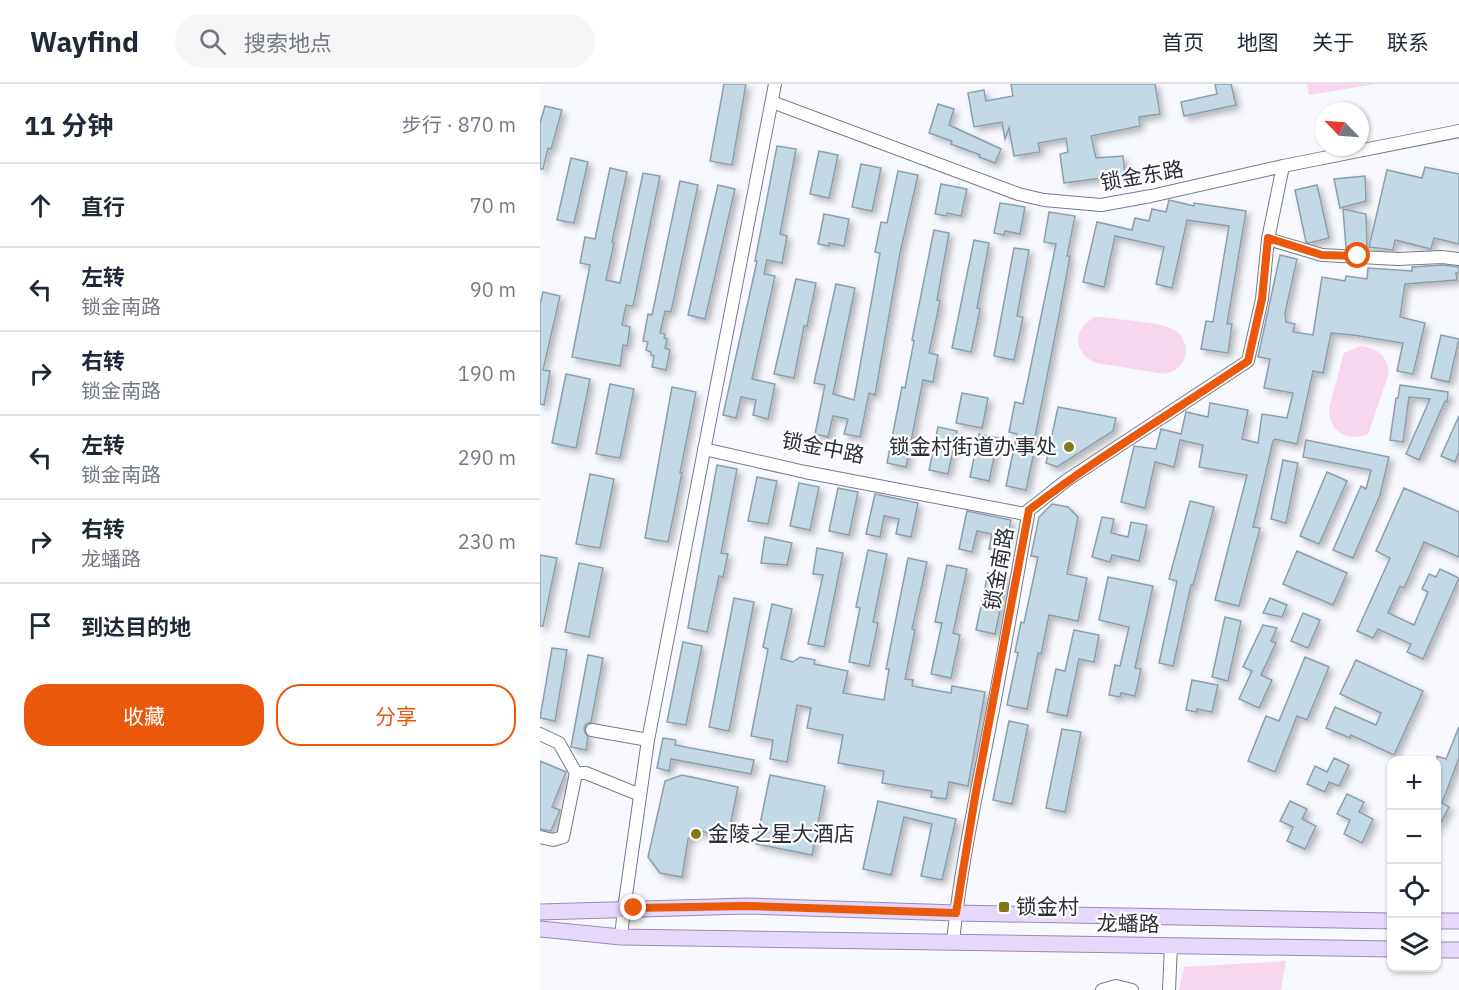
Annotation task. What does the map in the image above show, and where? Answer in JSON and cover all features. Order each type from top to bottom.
[{"type":"main road","name":"龙蟠路","points":[[544,910],[746,906],[956,913],[1387,921]]},
{"type":"main road","points":[[1441,921],[1459,921]]},
{"type":"main road","name":"龙蟠路","points":[[544,932],[621,937],[1387,950]]},
{"type":"main road","points":[[1441,950],[1459,950]]},
{"type":"street","points":[[621,937],[648,740],[775,84]]},
{"type":"street","name":"锁金东路","points":[[772,102],[1018,194],[1044,200],[1101,205],[1459,131]]},
{"type":"street","name":"锁金南路","points":[[953,942],[975,797],[1029,510],[1094,462],[1248,361],[1262,299],[1268,238],[1283,166]]},
{"type":"street","points":[[1268,238],[1322,255],[1398,259],[1442,257],[1459,260]]},
{"type":"street","name":"锁金中路","points":[[705,446],[806,472],[1024,514],[1029,510]]},
{"type":"street","points":[[592,730],[648,740]]},
{"type":"street","points":[[540,734],[559,743],[576,773],[562,837],[553,840],[540,837]]},
{"type":"street","points":[[576,773],[586,773],[640,795]]},
{"type":"street","points":[[1169,990],[1171,945]]},
{"type":"street","points":[[1102,990],[1116,987],[1132,990]]},
{"type":"shaded area","points":[[1307,84],[1375,84],[1309,95]]},
{"type":"shaded area","points":[[1095,317],[1148,323],[1173,329],[1184,341],[1186,353],[1184,361],[1172,372],[1165,374],[1096,363],[1083,353],[1078,340],[1082,327]]},
{"type":"shaded area","points":[[1360,346],[1376,350],[1386,362],[1389,373],[1368,434],[1353,437],[1346,436],[1336,429],[1332,423],[1329,408],[1344,353]]},
{"type":"shaded area","points":[[1286,961],[1281,990],[1179,990],[1184,967]]},
{"type":"building","points":[[724,84],[746,84],[732,165],[710,161]]},
{"type":"building","points":[[1011,84],[1155,84],[1160,114],[1139,117],[1140,126],[1091,136],[1096,158],[1123,156],[1125,175],[1064,183],[1060,154],[1068,152],[1066,138],[1038,143],[1040,152],[1014,156],[1009,128],[1005,139],[1002,122],[974,127],[968,93],[984,90],[986,101],[1013,96]]},
{"type":"building","points":[[1215,84],[1231,84],[1236,105],[1184,116],[1181,102],[1217,94]]},
{"type":"building","points":[[938,104],[954,109],[949,125],[1001,149],[995,163],[951,144],[952,141],[929,133]]},
{"type":"building","points":[[545,106],[562,110],[551,149],[548,148],[543,169],[540,169],[540,123]]},
{"type":"building","points":[[777,146],[796,149],[780,234],[787,236],[782,263],[767,260],[764,274],[775,276],[752,379],[775,384],[768,419],[753,415],[756,400],[741,397],[736,418],[723,415],[757,261],[755,261]]},
{"type":"building","points":[[819,151],[838,155],[829,198],[810,194]]},
{"type":"building","points":[[571,158],[588,162],[574,223],[557,220]]},
{"type":"building","points":[[861,164],[881,168],[872,211],[852,207]]},
{"type":"building","points":[[1425,167],[1459,174],[1459,244],[1434,238],[1431,249],[1395,240],[1393,250],[1369,247],[1387,170],[1422,178]]},
{"type":"building","points":[[610,168],[627,172],[606,280],[620,283],[643,173],[660,176],[633,306],[626,305],[622,325],[630,327],[627,346],[623,345],[620,366],[572,357],[590,265],[580,263],[585,237],[595,239]]},
{"type":"building","points":[[898,171],[918,175],[900,253],[875,395],[869,393],[860,437],[844,434],[848,419],[833,416],[828,437],[815,434],[825,385],[814,383],[836,284],[855,288],[833,394],[854,400],[880,253],[875,252],[881,222],[887,223]]},
{"type":"building","points":[[1365,176],[1366,201],[1340,208],[1334,179]]},
{"type":"building","points":[[680,181],[698,185],[671,312],[665,311],[660,333],[665,334],[664,338],[667,339],[665,348],[670,350],[666,370],[652,367],[654,356],[646,350],[648,342],[643,341],[648,314],[652,315]]},
{"type":"building","points":[[941,184],[967,189],[961,216],[947,213],[946,216],[935,214]]},
{"type":"building","points":[[718,185],[735,189],[705,319],[688,315]]},
{"type":"building","points":[[1317,185],[1329,238],[1309,243],[1306,242],[1295,190]]},
{"type":"building","points":[[1169,200],[1194,206],[1194,203],[1246,211],[1227,324],[1232,324],[1228,353],[1201,349],[1206,321],[1213,322],[1229,226],[1187,220],[1172,288],[1156,284],[1164,247],[1115,236],[1104,287],[1083,282],[1097,222],[1132,230],[1135,218],[1149,221],[1152,209],[1166,212]]},
{"type":"building","points":[[1000,203],[1025,207],[1020,234],[1005,231],[1004,235],[994,233]]},
{"type":"building","points":[[1343,209],[1366,214],[1367,247],[1358,245],[1357,249],[1346,247]]},
{"type":"building","points":[[1049,212],[1075,216],[1067,256],[1070,256],[1026,490],[1006,486],[1017,434],[1009,432],[1015,402],[1023,404],[1056,244],[1044,242]]},
{"type":"building","points":[[824,214],[849,219],[844,246],[829,243],[829,246],[818,244]]},
{"type":"building","points":[[934,230],[949,233],[937,300],[940,301],[929,353],[938,355],[933,382],[923,380],[906,467],[887,463],[902,387],[905,388]]},
{"type":"building","points":[[974,240],[989,243],[977,308],[980,309],[971,352],[952,348]]},
{"type":"building","points":[[1014,248],[1029,250],[1017,316],[1023,317],[1014,360],[994,356]]},
{"type":"building","points":[[1280,255],[1297,259],[1285,313],[1286,322],[1295,324],[1293,332],[1313,335],[1322,277],[1345,281],[1346,276],[1367,279],[1368,268],[1412,271],[1412,267],[1442,265],[1459,267],[1459,273],[1456,273],[1457,280],[1405,284],[1400,317],[1425,323],[1413,374],[1397,371],[1403,343],[1331,333],[1323,373],[1313,371],[1297,444],[1275,439],[1273,441],[1253,527],[1260,528],[1239,606],[1215,600],[1247,475],[1199,467],[1203,445],[1180,440],[1174,467],[1155,462],[1145,508],[1121,502],[1134,446],[1156,449],[1161,429],[1181,434],[1186,412],[1208,417],[1210,403],[1248,410],[1242,439],[1258,443],[1262,414],[1287,418],[1293,393],[1264,388],[1270,359],[1258,357]]},
{"type":"building","points":[[796,279],[816,283],[807,326],[804,326],[794,378],[774,374]]},
{"type":"building","points":[[543,292],[560,296],[543,370],[550,371],[544,405],[540,404],[540,304]]},
{"type":"building","points":[[1441,335],[1459,339],[1449,382],[1431,378]]},
{"type":"building","points":[[566,374],[590,379],[576,448],[552,443]]},
{"type":"building","points":[[610,384],[634,389],[620,458],[596,454]]},
{"type":"building","points":[[1400,385],[1448,392],[1447,402],[1445,401],[1419,460],[1406,454],[1430,399],[1409,397],[1403,442],[1390,440]]},
{"type":"building","points":[[672,387],[696,392],[668,542],[645,538]]},
{"type":"building","points":[[962,393],[988,398],[982,428],[956,423]]},
{"type":"building","name":"锁金村街道办事处","points":[[1058,407],[1116,418],[1113,431],[1057,467],[1046,463]]},
{"type":"building","points":[[1459,416],[1459,452],[1455,462],[1441,456]]},
{"type":"building","points":[[938,427],[957,431],[948,474],[929,470]]},
{"type":"building","points":[[979,434],[998,438],[989,481],[970,477]]},
{"type":"building","points":[[1306,440],[1389,457],[1380,495],[1353,558],[1333,550],[1361,486],[1366,489],[1371,470],[1303,457]]},
{"type":"building","points":[[1283,460],[1298,463],[1286,523],[1271,519]]},
{"type":"building","points":[[717,465],[737,469],[721,553],[728,554],[723,577],[719,576],[707,632],[688,628]]},
{"type":"building","points":[[1327,472],[1347,481],[1319,544],[1300,536]]},
{"type":"building","points":[[590,474],[614,479],[600,548],[576,544]]},
{"type":"building","points":[[757,477],[777,481],[768,524],[748,521]]},
{"type":"building","points":[[799,483],[819,487],[810,530],[790,526]]},
{"type":"building","points":[[838,488],[858,492],[849,535],[829,531]]},
{"type":"building","points":[[1404,488],[1459,512],[1459,557],[1424,542],[1404,588],[1400,586],[1388,613],[1414,625],[1428,592],[1422,589],[1429,574],[1436,577],[1440,569],[1459,578],[1423,659],[1407,652],[1411,644],[1378,629],[1373,638],[1357,631],[1390,558],[1376,551]]},
{"type":"building","points":[[875,494],[918,503],[911,537],[896,534],[899,519],[884,516],[880,537],[866,534]]},
{"type":"building","points":[[1190,501],[1214,507],[1193,585],[1191,585],[1173,666],[1159,663],[1177,581],[1169,579]]},
{"type":"building","points":[[1052,504],[1068,507],[1078,517],[1067,574],[1087,578],[1078,621],[1049,615],[1041,654],[1038,653],[1027,709],[1007,705],[1018,653],[1015,652],[1021,622],[1024,623],[1038,557],[1031,556],[1039,517]]},
{"type":"building","points":[[967,511],[1011,520],[1004,552],[989,549],[992,534],[977,531],[972,552],[959,549]]},
{"type":"building","points":[[1102,517],[1114,519],[1111,533],[1128,537],[1131,522],[1147,525],[1139,561],[1112,555],[1110,562],[1092,557]]},
{"type":"building","points":[[765,537],[792,543],[787,565],[761,563]]},
{"type":"building","points":[[817,548],[843,553],[824,647],[808,644],[823,575],[813,574]]},
{"type":"building","points":[[868,550],[887,554],[873,622],[878,623],[869,666],[849,662],[860,608],[856,607]]},
{"type":"building","points":[[1297,551],[1347,573],[1333,605],[1283,584]]},
{"type":"building","points":[[540,555],[557,558],[543,626],[540,626]]},
{"type":"building","points":[[908,558],[927,562],[912,629],[915,630],[905,679],[913,680],[912,686],[951,693],[952,686],[985,692],[968,786],[949,782],[946,799],[931,797],[932,791],[882,783],[884,771],[838,763],[843,735],[807,728],[811,708],[797,705],[787,762],[770,759],[773,740],[751,736],[768,649],[763,647],[772,604],[792,609],[781,659],[793,662],[800,657],[815,660],[814,664],[848,671],[843,693],[884,700],[889,669],[886,669]]},
{"type":"building","points":[[579,563],[603,568],[589,637],[565,632]]},
{"type":"building","points":[[947,565],[967,569],[953,633],[960,635],[951,678],[931,674],[942,623],[935,622]]},
{"type":"building","points":[[988,573],[1007,577],[995,634],[976,630]]},
{"type":"building","points":[[1108,577],[1153,586],[1135,668],[1141,669],[1135,696],[1121,693],[1120,697],[1109,695],[1115,665],[1120,666],[1129,627],[1099,620]]},
{"type":"building","points":[[734,598],[754,602],[729,731],[709,727]]},
{"type":"building","points":[[1270,598],[1287,605],[1282,617],[1263,613]]},
{"type":"building","points":[[1303,613],[1320,620],[1308,648],[1291,641]]},
{"type":"building","points":[[1225,617],[1241,621],[1228,681],[1212,677]]},
{"type":"building","points":[[1263,625],[1277,628],[1271,641],[1276,643],[1261,675],[1272,680],[1259,708],[1239,699],[1252,671],[1243,667]]},
{"type":"building","points":[[1074,630],[1099,635],[1094,662],[1079,659],[1067,716],[1047,712],[1056,669],[1065,671]]},
{"type":"building","points":[[683,642],[702,646],[686,725],[667,722]]},
{"type":"building","points":[[552,648],[567,650],[555,721],[540,718]]},
{"type":"building","points":[[588,655],[603,658],[591,722],[584,728],[588,737],[586,750],[571,747]]},
{"type":"building","points":[[1305,657],[1329,667],[1307,720],[1297,716],[1275,772],[1248,761],[1266,716],[1279,721]]},
{"type":"building","points":[[1356,660],[1423,691],[1394,755],[1351,735],[1350,738],[1326,728],[1335,707],[1376,725],[1381,713],[1340,694]]},
{"type":"building","points":[[1192,680],[1218,685],[1212,712],[1197,709],[1197,712],[1186,710]]},
{"type":"building","points":[[1009,721],[1028,725],[1012,804],[993,800]]},
{"type":"building","points":[[1459,727],[1459,758],[1442,803],[1449,807],[1441,822],[1441,757],[1446,759]]},
{"type":"building","points":[[1062,729],[1081,732],[1065,812],[1046,808]]},
{"type":"building","points":[[663,738],[676,740],[675,745],[754,760],[751,774],[671,759],[669,771],[657,768]]},
{"type":"building","points":[[1334,758],[1349,765],[1339,786],[1329,782],[1325,792],[1307,784],[1315,766],[1327,772]]},
{"type":"building","points":[[540,761],[566,772],[552,807],[560,810],[551,831],[540,829]]},
{"type":"building","points":[[682,775],[738,787],[729,831],[720,837],[702,831],[688,839],[682,877],[660,873],[648,857],[665,781]]},
{"type":"building","points":[[770,775],[825,786],[812,855],[756,844]]},
{"type":"building","points":[[1347,794],[1364,802],[1359,812],[1373,819],[1362,843],[1344,834],[1350,820],[1337,814]]},
{"type":"building","points":[[878,801],[956,819],[942,880],[921,876],[932,824],[904,817],[891,875],[863,869]]},
{"type":"building","points":[[1290,801],[1307,809],[1302,819],[1316,826],[1305,849],[1287,841],[1293,827],[1280,821]]},
{"type":"place","name":"锁金村街道办事处","points":[[1069,447]]},
{"type":"place","name":"金陵之星大酒店","points":[[696,834]]},
{"type":"place","name":"锁金村","points":[[1004,907]]},
{"type":"route","points":[[634,908],[746,906],[956,913],[975,797],[1029,510],[1067,480],[1121,443],[1199,395],[1248,361],[1262,299],[1268,238],[1322,255],[1358,256]]}]
